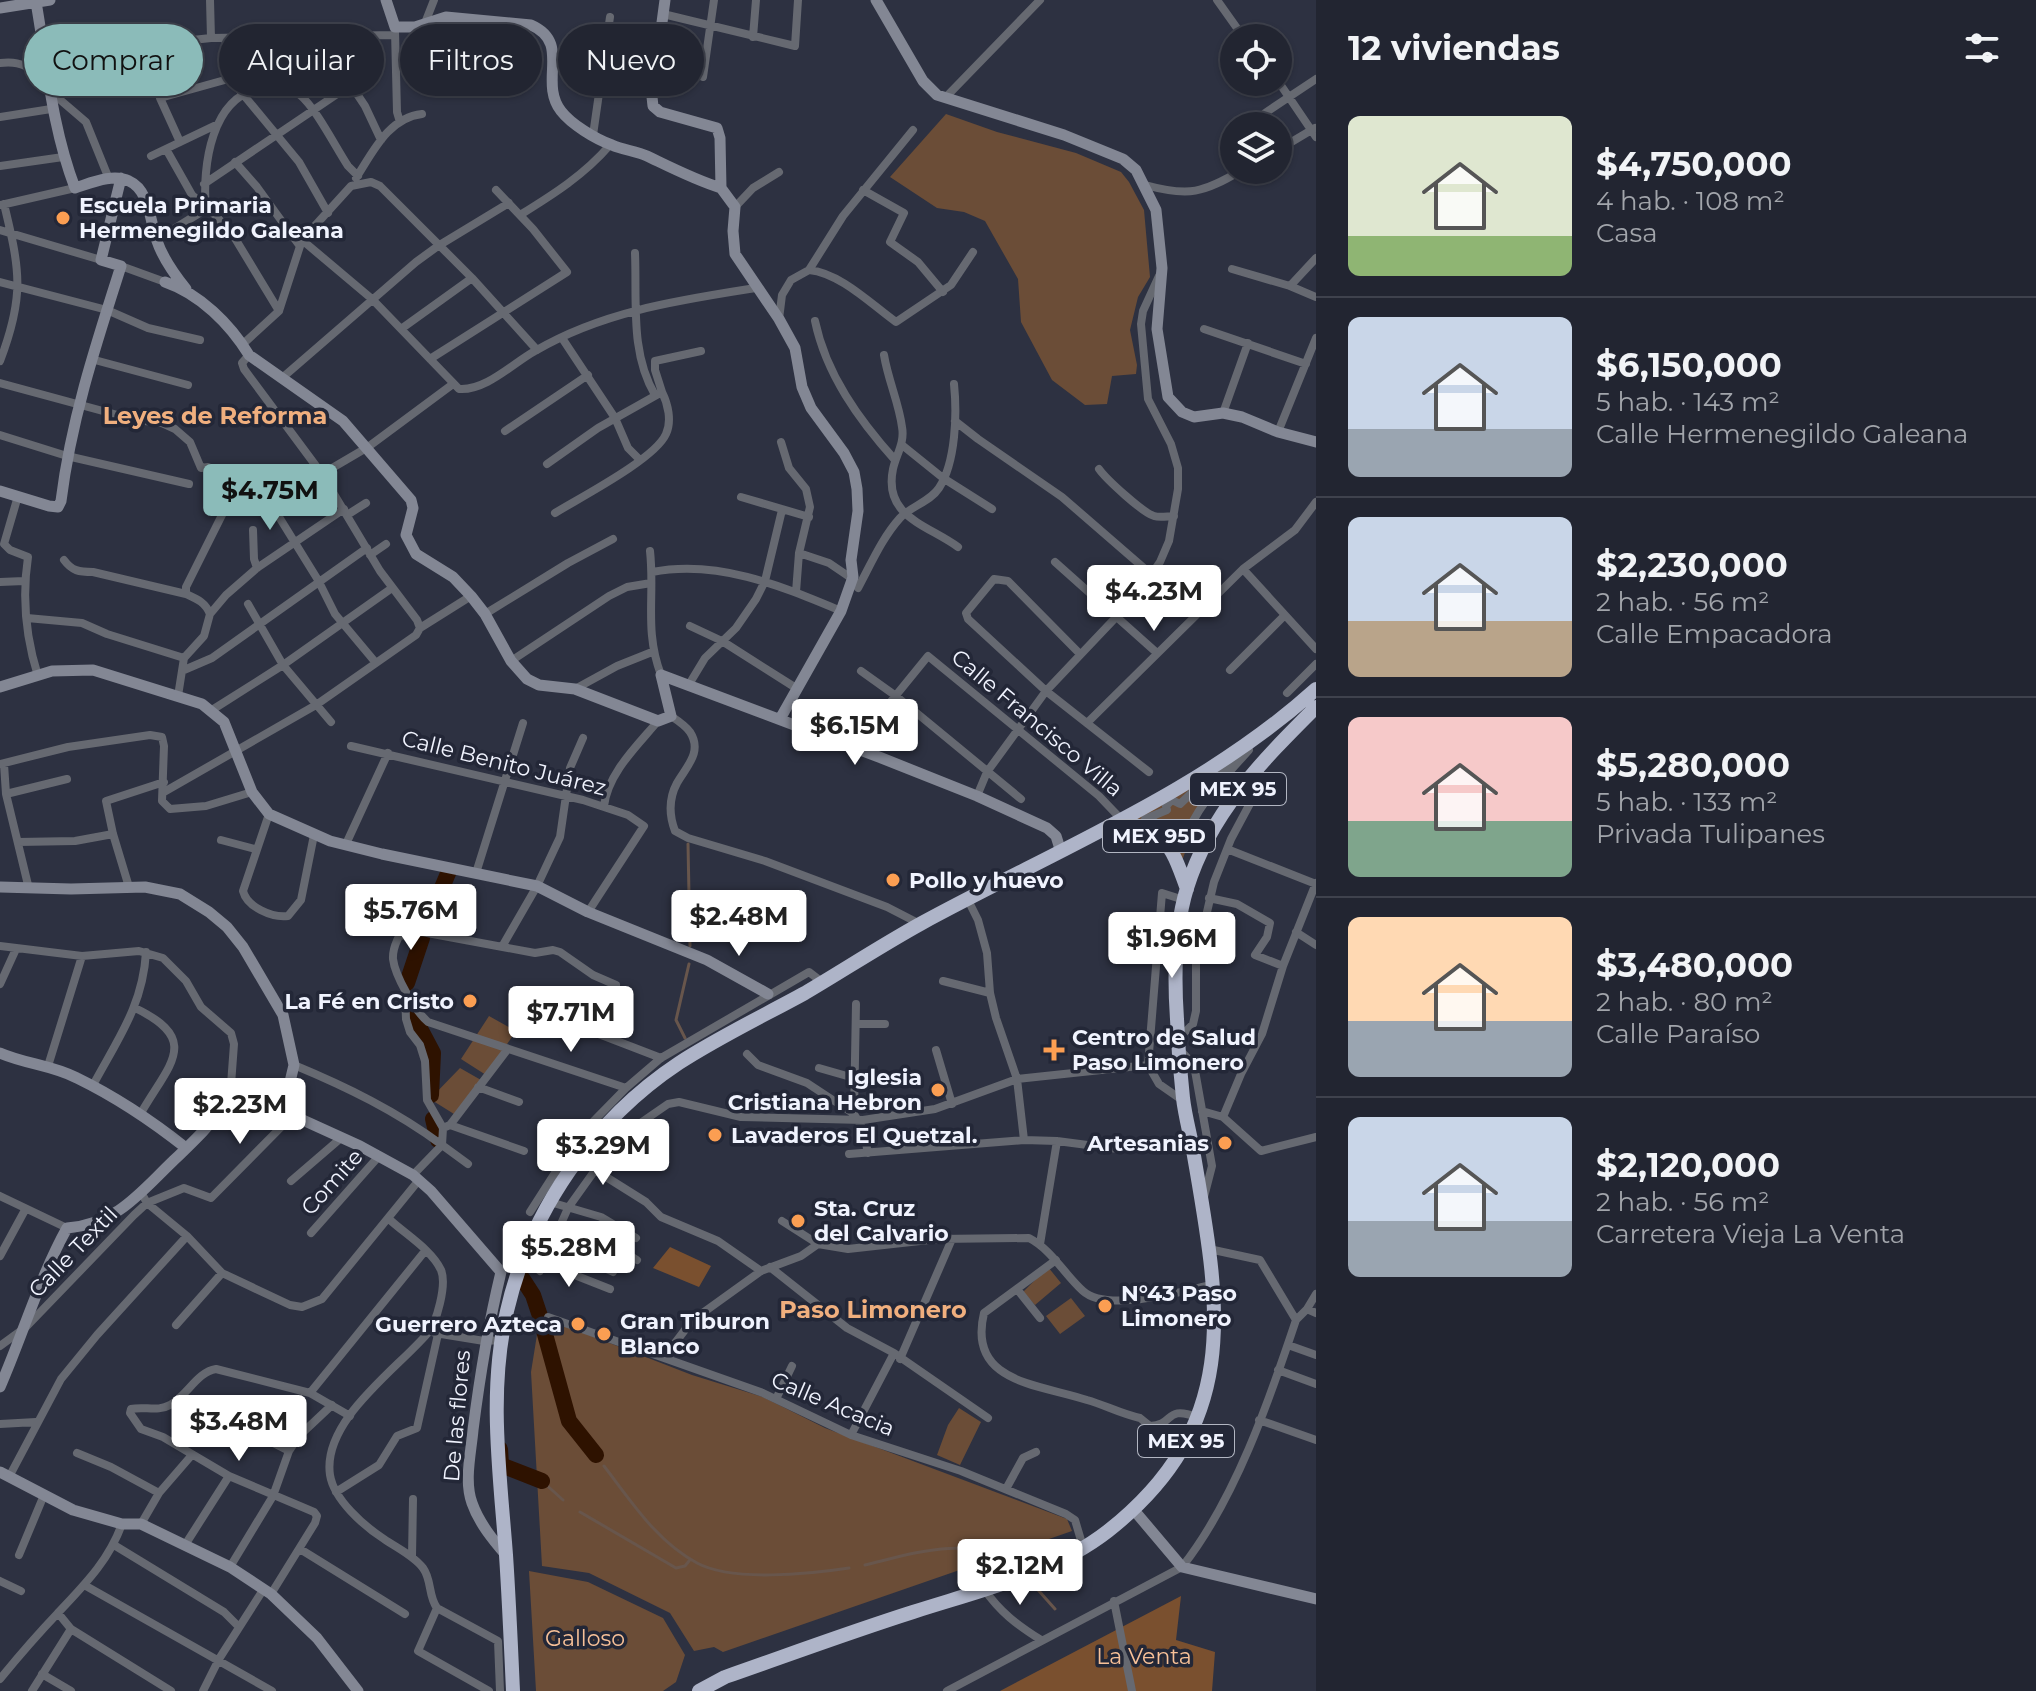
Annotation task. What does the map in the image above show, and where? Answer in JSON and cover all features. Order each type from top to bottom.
[{"type":"highway","name":"MEX 95","points":[[513,1691],[496,1416],[502,1340],[516,1278],[550,1202],[577,1158],[612,1120],[650,1086],[690,1057],[921,924],[1100,832],[1260,736],[1316,689]]},
{"type":"highway","name":"MEX 95","points":[[699,1691],[725,1677],[1046,1566],[1106,1533],[1133,1509],[1175,1459],[1197,1417],[1212,1366],[1215,1338],[1209,1249],[1183,1101],[1178,1044],[1176,957],[1185,895],[1197,860],[1220,814],[1261,761],[1316,707]]},
{"type":"highway","name":"MEX 95D","points":[[1100,832],[1135,828],[1161,837],[1175,856],[1185,895]]},
{"type":"street","points":[[0,8],[14,3],[50,0]]},
{"type":"street","points":[[210,0],[211,38]]},
{"type":"street","points":[[386,0],[395,31],[397,112],[400,122]]},
{"type":"street","points":[[425,23],[434,0]]},
{"type":"street","points":[[665,0],[653,106],[660,112],[717,128],[721,188]]},
{"type":"street","points":[[704,71],[714,0]]},
{"type":"street","points":[[753,37],[756,0]]},
{"type":"street","points":[[663,14],[795,46],[798,0]]},
{"type":"street","points":[[876,0],[930,90],[945,98],[1064,135],[1123,159],[1136,170],[1156,210],[1162,268],[1157,329],[1168,397],[1182,412],[1194,417],[1223,413],[1242,417],[1278,432],[1316,442]]},
{"type":"street","points":[[1217,0],[1236,24]]},
{"type":"street","points":[[945,98],[1040,1]]},
{"type":"street","points":[[36,2],[40,24]]},
{"type":"street","points":[[384,31],[415,27],[446,17],[531,25],[543,30],[553,51],[552,96],[563,115],[610,145],[644,155],[689,177],[721,188],[735,207],[735,254],[795,348],[802,387],[811,408],[834,435],[854,472],[858,511],[851,560],[856,583]]},
{"type":"street","points":[[593,135],[610,17]]},
{"type":"street","points":[[203,39],[219,38]]},
{"type":"street","points":[[0,63],[24,64]]},
{"type":"street","points":[[1267,112],[1316,79]]},
{"type":"street","points":[[180,142],[160,98],[219,82]]},
{"type":"street","points":[[50,96],[63,157],[75,188]]},
{"type":"street","points":[[56,96],[86,122],[115,178],[101,260]]},
{"type":"street","points":[[206,209],[204,184],[211,140],[218,124],[243,96]]},
{"type":"street","points":[[245,96],[314,184],[328,213]]},
{"type":"street","points":[[300,96],[358,176]]},
{"type":"street","points":[[204,184],[334,96]]},
{"type":"street","points":[[359,96],[381,140]]},
{"type":"street","points":[[1291,98],[1315,132],[1292,143]]},
{"type":"street","points":[[0,117],[51,109]]},
{"type":"street","points":[[420,628],[368,551],[321,472],[242,363],[246,350],[279,311],[300,243],[351,186],[381,140],[400,122],[422,114]]},
{"type":"street","points":[[151,156],[218,124]]},
{"type":"street","points":[[779,319],[782,295],[791,280],[809,270],[863,190],[913,130]]},
{"type":"street","points":[[520,215],[568,186],[590,168],[610,145]]},
{"type":"street","points":[[166,149],[192,195],[233,235],[279,311]]},
{"type":"street","points":[[0,166],[63,157]]},
{"type":"street","points":[[235,162],[300,243],[372,299],[459,389],[479,386],[537,350],[637,309],[756,288]]},
{"type":"street","points":[[735,207],[753,188],[779,172]]},
{"type":"street","points":[[0,361],[12,331],[19,286],[11,232],[2,205],[115,178],[136,185],[145,199],[156,240],[168,266],[187,290],[206,305],[246,350],[343,421],[368,447],[411,500],[413,508],[406,535],[416,554],[453,577],[471,596],[485,614],[511,661],[527,679],[539,685],[575,689],[658,721]]},
{"type":"street","points":[[1145,185],[1185,193],[1197,192],[1220,181]]},
{"type":"street","points":[[351,186],[371,182],[380,186],[472,278],[537,350]]},
{"type":"street","points":[[430,359],[567,272],[496,190]]},
{"type":"street","points":[[863,190],[904,213],[890,242],[918,262],[943,292]]},
{"type":"street","points":[[282,378],[438,246],[509,203]]},
{"type":"street","points":[[156,240],[206,209]]},
{"type":"street","points":[[0,230],[121,266],[187,290]]},
{"type":"street","points":[[809,270],[836,279],[896,322],[943,292],[958,278],[973,252]]},
{"type":"street","points":[[555,513],[640,460],[665,437],[669,425],[667,401],[659,394],[641,363],[635,253]]},
{"type":"street","points":[[1290,286],[1316,258]]},
{"type":"street","points":[[0,491],[58,507],[78,405],[121,266]]},
{"type":"street","points":[[977,796],[987,772],[1046,691],[1118,616],[1152,575],[1169,541],[1178,489],[1178,468],[1171,444],[1148,399],[1141,324],[1143,311],[1162,268]]},
{"type":"street","points":[[1232,269],[1316,297]]},
{"type":"street","points":[[401,329],[472,278]]},
{"type":"street","points":[[0,282],[107,310],[148,328],[200,340]]},
{"type":"street","points":[[815,321],[822,348],[850,403],[865,426],[895,460]]},
{"type":"street","points":[[0,327],[12,331]]},
{"type":"street","points":[[1204,329],[1306,364]]},
{"type":"street","points":[[562,338],[615,418],[628,448],[640,460]]},
{"type":"street","points":[[1278,432],[1316,338]]},
{"type":"street","points":[[1223,413],[1248,343]]},
{"type":"street","points":[[659,394],[655,361],[701,351]]},
{"type":"street","points":[[884,355],[903,429],[902,445],[891,476],[892,493],[903,515],[958,547]]},
{"type":"street","points":[[91,359],[188,385]]},
{"type":"street","points":[[505,431],[588,375]]},
{"type":"street","points":[[0,383],[136,420],[162,423],[175,429],[190,442],[201,468],[208,467],[271,504],[342,623],[376,663]]},
{"type":"street","points":[[271,504],[368,447],[453,384]]},
{"type":"street","points":[[780,719],[856,583],[883,543],[903,515],[939,489],[951,455],[955,421],[954,384]]},
{"type":"street","points":[[547,464],[615,418],[659,394]]},
{"type":"street","points":[[955,421],[1062,497],[1152,575]]},
{"type":"street","points":[[0,435],[67,456],[189,484]]},
{"type":"street","points":[[781,442],[789,468],[806,489],[810,507],[799,553],[796,592]]},
{"type":"street","points":[[902,445],[943,478],[992,509]]},
{"type":"street","points":[[1099,469],[1108,482],[1145,512],[1155,517],[1174,516]]},
{"type":"street","points":[[186,594],[186,587],[237,485]]},
{"type":"street","points":[[18,496],[4,544],[10,550],[28,557],[24,581],[27,618],[38,676]]},
{"type":"street","points":[[741,497],[809,517]]},
{"type":"street","points":[[1088,722],[1243,569],[1295,530],[1316,502]]},
{"type":"street","points":[[178,696],[184,658],[204,636],[210,614],[226,595],[257,568],[346,512],[366,503]]},
{"type":"street","points":[[688,686],[705,658],[736,628],[765,581],[782,510]]},
{"type":"street","points":[[253,530],[257,568]]},
{"type":"street","points":[[485,614],[613,539]]},
{"type":"street","points":[[184,670],[212,658],[318,580],[386,544]]},
{"type":"street","points":[[650,551],[652,652],[671,716],[690,731],[695,744],[689,768],[677,783],[670,808],[675,831],[887,907],[921,924]]},
{"type":"street","points":[[799,553],[829,563],[856,583]]},
{"type":"street","points":[[64,560],[70,569],[80,572],[93,572],[186,594],[198,599],[210,614]]},
{"type":"street","points":[[1055,562],[1157,653]]},
{"type":"street","points":[[652,572],[671,568],[715,570],[765,581],[841,611]]},
{"type":"street","points":[[1243,569],[1316,649]]},
{"type":"street","points":[[1080,654],[1008,581],[994,579],[966,613],[968,619],[1046,691],[1149,772]]},
{"type":"street","points":[[0,582],[24,581]]},
{"type":"street","points":[[511,661],[609,596],[627,587],[651,583]]},
{"type":"street","points":[[212,710],[283,665],[392,588]]},
{"type":"street","points":[[129,887],[106,801],[164,787],[236,751],[316,705],[416,635],[420,628],[471,596]]},
{"type":"street","points":[[248,604],[283,665],[331,722]]},
{"type":"street","points":[[1230,670],[1285,615]]},
{"type":"street","points":[[27,618],[82,623],[184,658]]},
{"type":"street","points":[[690,626],[722,641],[796,688]]},
{"type":"street","points":[[575,689],[617,666],[652,652]]},
{"type":"street","name":"Calle Francisco Villa","points":[[896,696],[928,656],[1099,796],[1121,819]]},
{"type":"street","points":[[1287,693],[1316,664]]},
{"type":"street","points":[[0,684],[61,669],[93,670],[178,696],[212,710],[224,722],[252,792],[269,814],[314,835],[382,854],[537,886],[588,912],[694,954],[768,994]]},
{"type":"street","points":[[861,671],[1021,799]]},
{"type":"street","points":[[661,675],[977,796],[1047,828],[1056,836],[1061,852]]},
{"type":"street","points":[[853,748],[896,696]]},
{"type":"street","points":[[604,806],[606,792],[615,775],[658,721],[671,716]]},
{"type":"street","points":[[476,873],[523,723]]},
{"type":"street","points":[[29,889],[6,794],[2,764],[101,741],[150,735],[162,737],[162,801],[170,809],[239,798],[252,792]]},
{"type":"street","points":[[503,945],[537,886],[560,837],[570,768],[583,738]]},
{"type":"street","name":"Calle Benito Juárez","points":[[351,746],[604,806],[628,815],[644,826],[588,912]]},
{"type":"street","points":[[1249,750],[1205,800],[1195,820],[1188,826],[1181,848],[1160,824],[1145,819],[1167,810],[1168,802],[1172,800],[1180,804],[1201,784],[1249,750]]},
{"type":"street","points":[[346,844],[388,753]]},
{"type":"street","points":[[1201,1205],[1212,1166],[1194,1065],[1178,1044],[1193,1024],[1196,1011],[1196,959],[1209,898],[1227,849],[1254,796],[1262,772],[1261,761]]},
{"type":"street","points":[[6,794],[67,779]]},
{"type":"street","points":[[269,814],[243,891],[249,903],[271,914],[288,916],[301,900],[314,835]]},
{"type":"street","points":[[18,842],[75,841],[113,834]]},
{"type":"street","points":[[221,840],[255,849]]},
{"type":"street","points":[[1223,1117],[1262,1034],[1283,966],[1316,883],[1227,849]]},
{"type":"street","points":[[0,887],[129,887],[180,894],[191,899],[227,927],[243,947],[283,1015],[294,1065],[288,1113],[211,1198],[184,1188],[144,1199],[96,1224],[67,1228],[0,1196]]},
{"type":"street","points":[[1183,1101],[1159,1084],[1148,1065],[1162,893],[1185,895]]},
{"type":"street","points":[[1209,898],[1237,904],[1270,923],[1267,937],[1255,955],[1283,966]]},
{"type":"street","points":[[968,900],[978,920],[987,953],[990,993],[1017,1079],[1024,1140]]},
{"type":"street","points":[[411,916],[400,936],[393,960],[418,1014],[428,1022],[626,1088]]},
{"type":"street","points":[[400,936],[422,932],[535,953],[553,950],[593,975],[616,985]]},
{"type":"street","points":[[1296,932],[1316,945]]},
{"type":"street","points":[[0,946],[82,956],[119,951],[146,952],[163,958],[186,981],[201,1007],[231,1033],[234,1044],[230,1098],[209,1127],[186,1148],[144,1199]]},
{"type":"street","points":[[0,984],[16,949]]},
{"type":"street","points":[[92,1087],[135,1008],[144,980],[146,952]]},
{"type":"street","points":[[48,1066],[82,956]]},
{"type":"street","points":[[530,1212],[578,1137],[661,1058],[809,972],[822,982]]},
{"type":"street","points":[[943,981],[990,993]]},
{"type":"street","points":[[405,988],[406,1019],[425,1061],[427,1100],[447,1126],[524,1151]]},
{"type":"street","points":[[856,1004],[856,1117]]},
{"type":"street","points":[[135,1008],[158,1019],[171,1031],[176,1042],[173,1055],[141,1113]]},
{"type":"street","points":[[544,1013],[661,1058]]},
{"type":"street","points":[[856,1024],[885,1024]]},
{"type":"street","points":[[144,1199],[187,1236],[222,1273],[290,1305],[312,1305],[322,1299],[389,1219],[442,1145],[447,1126],[507,1050]]},
{"type":"street","points":[[936,1050],[952,1104]]},
{"type":"street","points":[[0,1053],[48,1066],[92,1087],[141,1113],[186,1148]]},
{"type":"street","points":[[747,1054],[758,1065],[807,1083],[856,1117],[863,1129],[868,1153]]},
{"type":"street","points":[[294,1065],[379,1103],[468,1164]]},
{"type":"street","points":[[540,1271],[568,1208],[595,1170],[626,1133],[668,1104],[679,1102],[741,1117],[856,1117],[952,1104],[1017,1079],[1148,1065]]},
{"type":"street","points":[[819,1068],[854,1078]]},
{"type":"street","points":[[478,1087],[519,1102]]},
{"type":"street","points":[[230,1098],[288,1113],[379,1156],[416,1178]]},
{"type":"street","points":[[1202,1111],[1223,1117],[1261,1151],[1316,1137]]},
{"type":"street","points":[[291,1181],[341,1138]]},
{"type":"street","points":[[849,1154],[1024,1140],[1118,1149]]},
{"type":"street","points":[[1040,1244],[1057,1141]]},
{"type":"street","name":"Comite","points":[[311,1233],[379,1156]]},
{"type":"street","points":[[595,1170],[646,1202],[661,1217],[718,1241],[761,1271]]},
{"type":"street","name":"De las flores","points":[[416,1178],[501,1272],[484,1341],[469,1488],[472,1504],[490,1537],[506,1555]]},
{"type":"street","name":"Calle Textil","points":[[0,1346],[26,1327],[144,1199]]},
{"type":"street","points":[[550,1202],[601,1217],[636,1238]]},
{"type":"street","points":[[0,1256],[25,1210]]},
{"type":"street","points":[[336,1492],[379,1465],[397,1436],[417,1428],[444,1282],[441,1269],[389,1219]]},
{"type":"street","points":[[782,1221],[818,1244],[832,1248],[869,1248],[952,1239],[1029,1238],[1040,1244],[1087,1294],[1101,1300],[1142,1298],[1213,1285]]},
{"type":"street","points":[[0,1387],[26,1327],[45,1270],[67,1228]]},
{"type":"street","points":[[187,1236],[61,1379],[4,1475],[73,1510],[122,1524],[141,1524],[230,1567],[267,1592],[317,1638],[358,1691]]},
{"type":"street","points":[[851,1435],[897,1356],[952,1239]]},
{"type":"street","points":[[551,1243],[613,1272],[626,1253],[637,1260]]},
{"type":"street","points":[[668,1359],[675,1343],[691,1322],[761,1271],[801,1256],[818,1244]]},
{"type":"street","points":[[1209,1249],[1260,1260],[1296,1320]]},
{"type":"street","points":[[310,1393],[425,1251]]},
{"type":"street","points":[[546,1254],[577,1276],[610,1289]]},
{"type":"street","points":[[1056,1260],[984,1313],[981,1331],[983,1350],[995,1368],[1012,1377],[1140,1418],[1150,1426],[1157,1426],[1171,1414],[1180,1412],[1197,1417]]},
{"type":"street","points":[[770,1267],[847,1328],[897,1356],[988,1418]]},
{"type":"street","points":[[176,1325],[222,1273]]},
{"type":"street","points":[[1017,1289],[1040,1318]]},
{"type":"street","points":[[947,1691],[964,1687],[1041,1640],[1182,1567],[1220,1510],[1259,1420],[1296,1320],[1312,1311],[1316,1294]]},
{"type":"street","name":"Calle Acacia","points":[[548,1317],[776,1399],[851,1435],[961,1471],[1066,1514],[1075,1520],[1083,1547]]},
{"type":"street","points":[[500,1691],[498,1641],[437,1608],[423,1569],[412,1557],[380,1537],[336,1492],[330,1477],[330,1459],[335,1440],[350,1416],[386,1373],[434,1333],[484,1341],[502,1340]]},
{"type":"street","points":[[1288,1345],[1316,1355]]},
{"type":"street","points":[[776,1399],[792,1366]]},
{"type":"street","points":[[203,1691],[239,1627],[300,1549],[317,1516],[314,1512],[229,1476],[163,1437],[141,1429],[130,1413],[131,1409],[161,1409],[172,1404],[188,1392],[207,1370],[216,1369],[310,1393],[350,1416]]},
{"type":"street","points":[[1278,1370],[1316,1384]]},
{"type":"street","points":[[230,1567],[273,1496],[289,1451],[299,1436],[332,1405]]},
{"type":"street","points":[[222,1417],[289,1451]]},
{"type":"street","points":[[1259,1420],[1316,1440]]},
{"type":"street","points":[[0,1424],[36,1422]]},
{"type":"street","points":[[1006,1489],[1023,1458],[1036,1452]]},
{"type":"street","points":[[77,1453],[159,1493]]},
{"type":"street","points":[[141,1524],[159,1493],[191,1456]]},
{"type":"street","points":[[185,1545],[229,1476]]},
{"type":"street","points":[[19,1555],[44,1495]]},
{"type":"street","points":[[412,1557],[413,1499]]},
{"type":"street","points":[[1133,1509],[1182,1567],[1316,1599]]},
{"type":"street","points":[[0,1679],[86,1586],[114,1545],[122,1524]]},
{"type":"street","points":[[114,1545],[224,1612],[239,1627]]},
{"type":"street","points":[[300,1549],[405,1614]]},
{"type":"street","points":[[0,1581],[21,1591]]},
{"type":"street","points":[[86,1586],[272,1691]]},
{"type":"street","points":[[984,1589],[1014,1624],[1041,1640]]},
{"type":"street","points":[[1114,1601],[1132,1691]]},
{"type":"street","points":[[437,1608],[418,1651],[489,1691]]},
{"type":"street","points":[[58,1613],[71,1629],[171,1691]]},
{"type":"street","points":[[32,1691],[71,1629]]},
{"type":"street","points":[[42,1674],[71,1691]]},
{"type":"green space","points":[[946,114],[997,132],[1076,153],[1121,172],[1129,182],[1144,210],[1150,277],[1138,297],[1130,330],[1136,374],[1112,376],[1107,404],[1085,405],[1052,380],[1021,322],[1018,279],[985,221],[964,212],[937,208],[890,177]]},
{"type":"green space","points":[[1200,779],[1213,780],[1215,789],[1197,818],[1181,864],[1157,826],[1127,818]]},
{"type":"green space","points":[[489,1016],[516,1031],[486,1075],[461,1059]]},
{"type":"green space","points":[[460,1068],[481,1080],[454,1114],[430,1099]]},
{"type":"green space","points":[[670,1247],[711,1266],[699,1287],[653,1268]]},
{"type":"green space","points":[[1048,1267],[1061,1283],[1035,1305],[1023,1292]]},
{"type":"green space","points":[[1071,1298],[1085,1316],[1060,1334],[1046,1316]]},
{"type":"green space","points":[[540,1316],[692,1375],[763,1397],[825,1428],[1067,1519],[1072,1531],[723,1652],[714,1647],[694,1651],[670,1613],[589,1573],[542,1566],[531,1372]]},
{"type":"green space","points":[[959,1408],[981,1422],[960,1465],[937,1455],[948,1425]]},
{"type":"green space","name":"Galloso","points":[[529,1571],[588,1582],[663,1618],[685,1655],[676,1682],[663,1691],[536,1691]]},
{"type":"green space","name":"La Venta","points":[[1181,1596],[1176,1640],[1215,1652],[1212,1691],[1000,1691]]},
{"type":"waterway","points":[[688,844],[690,946]]},
{"type":"waterway","points":[[428,921],[449,871]]},
{"type":"waterway","points":[[407,983],[422,938]]},
{"type":"waterway","points":[[685,1038],[676,1020],[689,964]]},
{"type":"waterway","points":[[407,1004],[433,1053],[431,1095]]},
{"type":"waterway","points":[[433,1119],[438,1140]]},
{"type":"waterway","points":[[522,1278],[533,1295],[540,1316],[569,1421],[596,1455]]},
{"type":"waterway","points":[[500,1449],[501,1465],[542,1481]]},
{"type":"waterway","points":[[604,1466],[657,1532],[697,1563],[712,1569],[750,1575],[849,1568]]},
{"type":"waterway","points":[[542,1481],[563,1500]]},
{"type":"waterway","points":[[580,1512],[676,1568],[685,1566],[689,1561]]},
{"type":"waterway","points":[[865,1565],[923,1552],[959,1548],[978,1550],[1016,1563]]},
{"type":"waterway","points":[[1031,1582],[1055,1609]]},
{"type":"place","name":"Escuela Primaria Hermenegildo Galeana","points":[[63,218]]},
{"type":"place","name":"Pollo y huevo","points":[[893,880]]},
{"type":"place","name":"La Fé en Cristo","points":[[470,1001]]},
{"type":"place","name":"Centro de Salud Paso Limonero","points":[[1054,1050]]},
{"type":"place","name":"Iglesia Cristiana Hebron","points":[[938,1090]]},
{"type":"place","name":"Lavaderos El Quetzal.","points":[[715,1135]]},
{"type":"place","name":"Artesanias","points":[[1225,1143]]},
{"type":"place","name":"Sta. Cruz del Calvario","points":[[798,1221]]},
{"type":"place","name":"N°43 Paso Limonero","points":[[1105,1306]]},
{"type":"place","name":"Guerrero Azteca","points":[[578,1324]]},
{"type":"place","name":"Gran Tiburon Blanco","points":[[604,1334]]},
{"type":"district","name":"Leyes de Reforma","points":[[215,415]]},
{"type":"district","name":"Paso Limonero","points":[[873,1309]]}]
